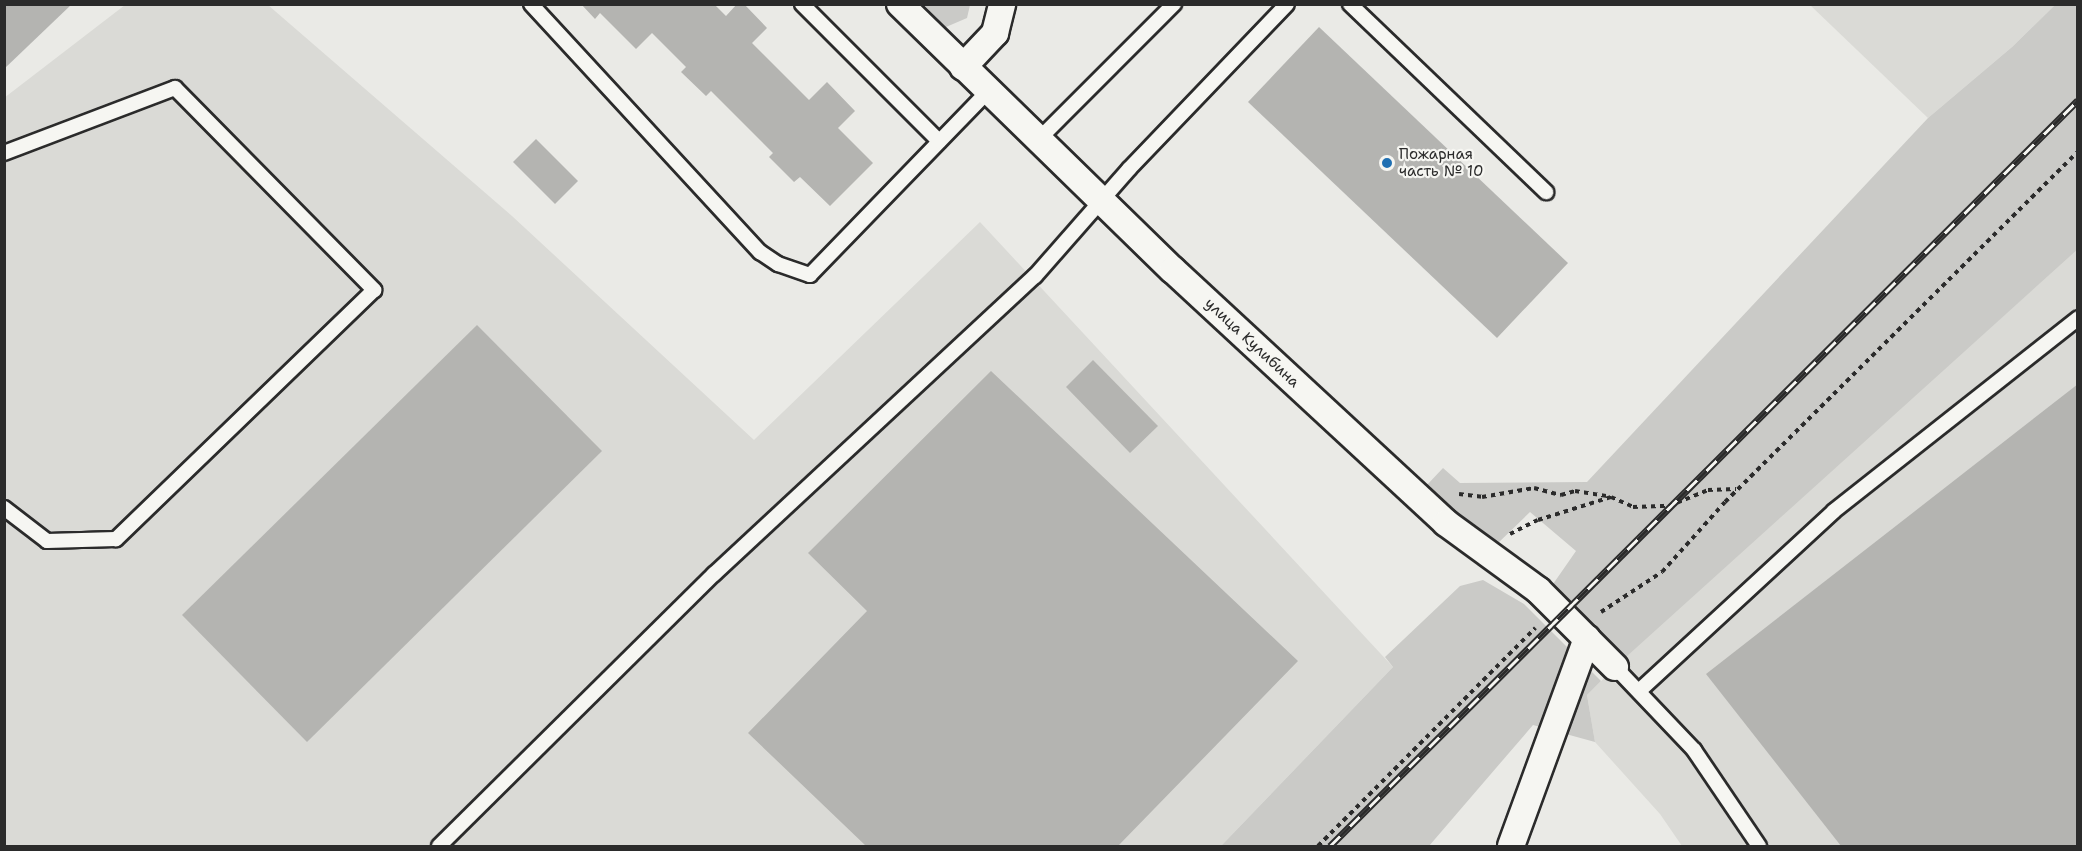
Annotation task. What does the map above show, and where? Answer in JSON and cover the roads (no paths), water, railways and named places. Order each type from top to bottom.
[{"type":"street","name":"улица Кулибина","points":[[900,4],[1100,202],[1411,490],[1467,540],[1520,576],[1562,613],[1615,667]]},
{"type":"street","points":[[963,67],[996,33],[1002,4]]},
{"type":"street","points":[[1511,846],[1587,638]]},
{"type":"lane","points":[[531,4],[760,252],[778,264],[810,275],[988,91]]},
{"type":"lane","points":[[802,4],[939,141]]},
{"type":"lane","points":[[1037,141],[1174,4]]},
{"type":"lane","points":[[439,846],[714,574],[1035,276],[1100,202],[1287,4]]},
{"type":"lane","points":[[1350,4],[1545,192]]},
{"type":"lane","points":[[4,153],[175,88],[374,290],[116,539],[47,541],[4,508]]},
{"type":"lane","points":[[1638,692],[1834,511],[2078,318]]},
{"type":"lane","points":[[1615,667],[1694,750],[1759,846]]},
{"type":"railway","points":[[1330,846],[2078,100]]},
{"type":"place","name":"Пожарная часть № 10","points":[[1387,163]]}]
